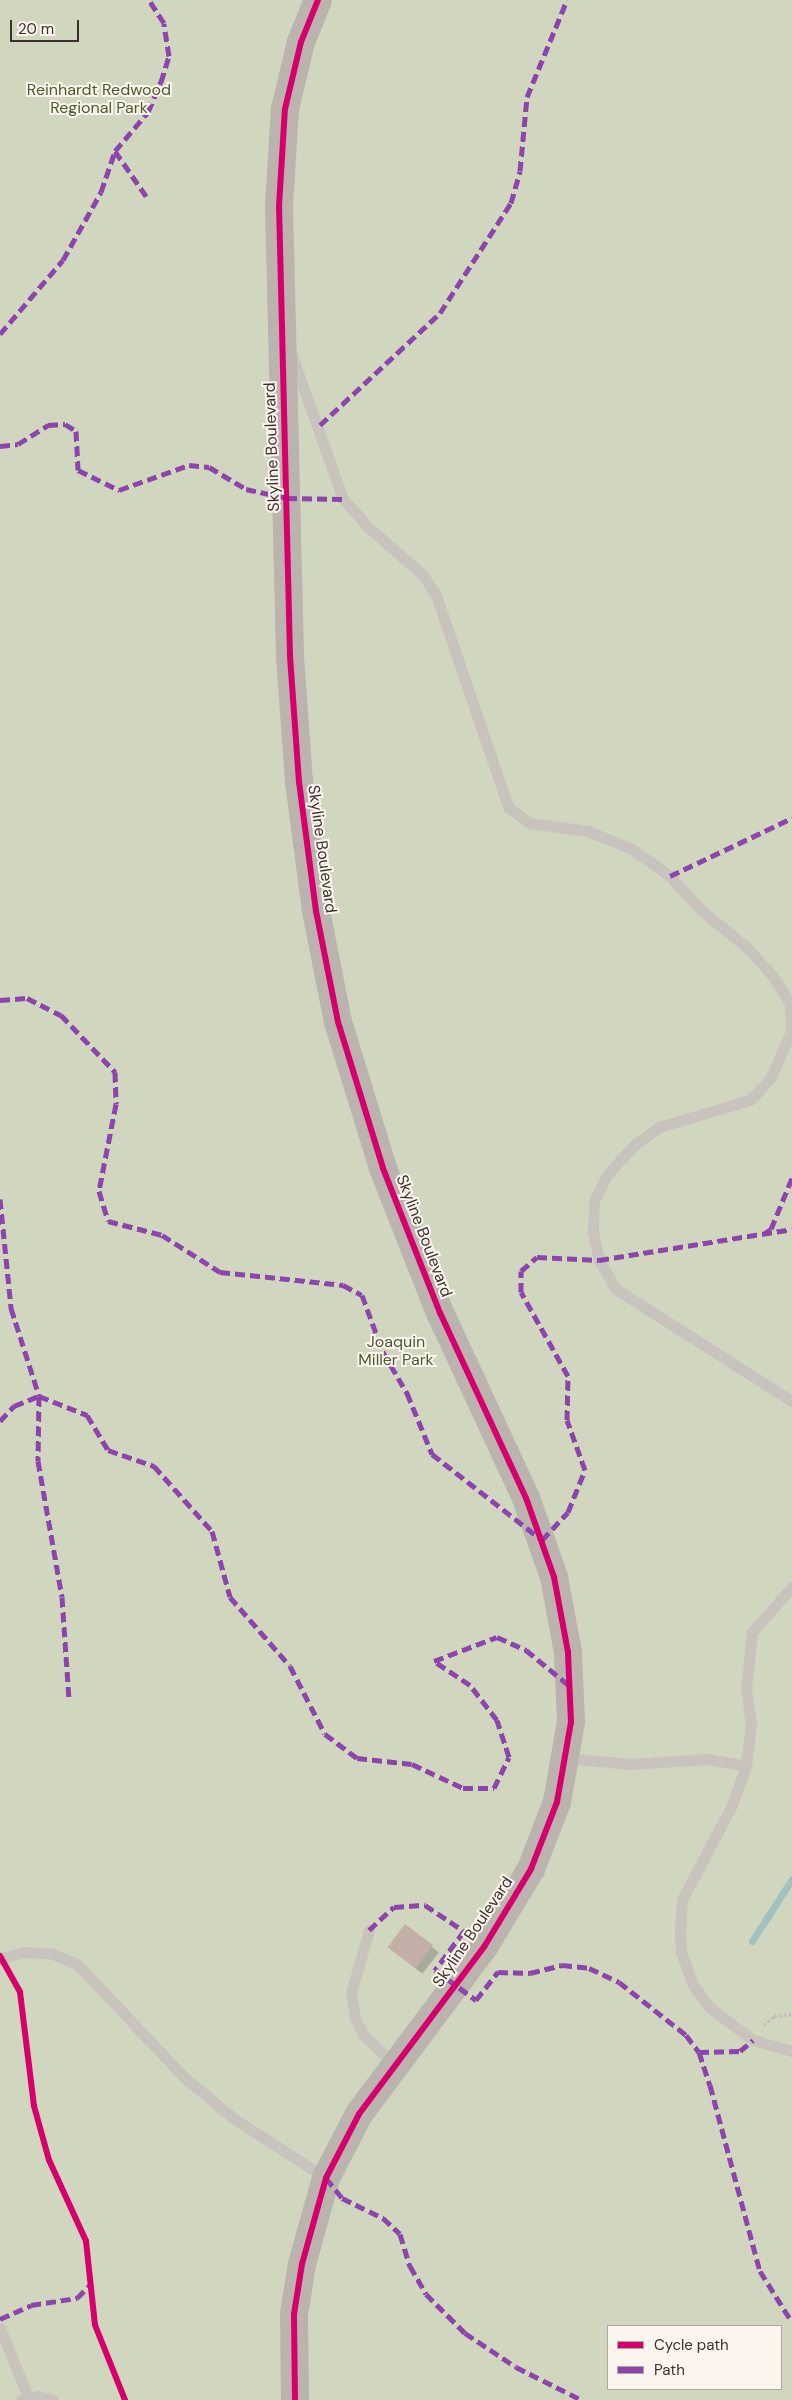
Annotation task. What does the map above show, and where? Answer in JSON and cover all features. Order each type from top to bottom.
[{"type":"main road","name":"Skyline Boulevard","points":[[295,2400],[294,2314],[306,2246],[326,2178],[359,2114],[513,1901],[546,1834],[567,1758],[571,1688],[554,1577],[526,1498],[440,1313],[383,1168],[325,965],[293,721],[279,206],[285,108],[300,42],[318,0]]},
{"type":"lane","points":[[282,330],[342,499],[368,528],[423,575],[436,595],[508,807],[529,823],[588,831],[647,860],[746,947],[773,976],[790,1004],[792,1032],[770,1079],[750,1100],[659,1127],[634,1144],[606,1175],[594,1200],[593,1232],[599,1260],[616,1290],[792,1401]]},
{"type":"lane","points":[[792,1587],[752,1632],[746,1689],[751,1724],[746,1766],[732,1805],[682,1900],[680,1927],[681,1952],[700,1995],[753,2040],[792,2051]]},
{"type":"lane","points":[[567,1758],[630,1764],[707,1759],[746,1766]]},
{"type":"lane","points":[[369,1930],[351,1993],[355,2018],[363,2034],[395,2065]]},
{"type":"lane","points":[[0,1958],[26,1952],[53,1954],[77,1964],[184,2077],[233,2118],[326,2178]]},
{"type":"lane","points":[[0,2328],[25,2399],[53,2400]]},
{"type":"path","points":[[753,2040],[774,2016],[792,2014]]},
{"type":"green space","name":"Joaquin Miller Park","points":[[0,0],[792,0],[792,2400],[0,2400]]},
{"type":"building","points":[[405,1924],[433,1945],[415,1968],[388,1947]]},
{"type":"waterway","points":[[752,1941],[792,1879]]},
{"type":"marked path","points":[[0,334],[63,260],[101,192],[115,151],[148,112],[161,82],[169,56],[164,23],[149,0]]},
{"type":"marked path","points":[[320,425],[440,313],[511,203],[520,171],[527,97],[567,0]]},
{"type":"marked path","points":[[115,151],[146,196]]},
{"type":"marked path","points":[[0,446],[18,444],[48,425],[65,424],[76,431],[78,470],[119,490],[189,465],[209,467],[246,489],[287,498],[343,499]]},
{"type":"marked path","points":[[670,876],[792,818]]},
{"type":"marked path","points":[[0,1000],[27,998],[61,1015],[115,1072],[116,1104],[99,1191],[108,1221],[162,1235],[220,1272],[343,1285],[362,1295],[383,1352],[407,1393],[432,1454],[542,1540],[568,1512],[585,1470],[567,1420],[568,1376],[521,1292],[521,1271],[537,1257],[599,1260],[792,1229]]},
{"type":"marked path","points":[[765,1233],[771,1229],[792,1178]]},
{"type":"marked path","points":[[0,1199],[11,1308],[39,1396],[38,1461],[62,1597],[69,1699]]},
{"type":"marked path","points":[[0,1421],[14,1406],[39,1396],[87,1415],[108,1450],[154,1466],[212,1531],[230,1597],[290,1666],[325,1734],[357,1758],[412,1764],[463,1788],[494,1788],[509,1757],[497,1720],[470,1685],[434,1661],[497,1637],[526,1650],[571,1687]]},
{"type":"marked path","points":[[369,1930],[394,1907],[425,1905],[464,1931],[435,1970],[476,2000],[498,1972],[530,1973],[562,1965],[589,1968],[619,1982],[686,2035],[699,2052],[710,2085],[760,2271],[792,2322]]},
{"type":"marked path","points":[[699,2052],[740,2051],[753,2040]]},
{"type":"marked path","points":[[326,2178],[342,2198],[383,2218],[400,2234],[410,2266],[426,2294],[465,2333],[516,2367],[582,2400]]},
{"type":"marked path","points":[[0,2319],[31,2305],[77,2298],[91,2284]]},
{"type":"cycle path","points":[[295,2400],[294,2314],[302,2264],[326,2178],[359,2114],[484,1947],[531,1869],[557,1802],[571,1722],[568,1652],[554,1577],[526,1498],[440,1313],[383,1168],[338,1022],[316,911],[299,782],[290,655],[279,206],[285,109],[301,42],[318,0]]},
{"type":"cycle path","points":[[0,1956],[20,1992],[34,2106],[49,2160],[86,2241],[95,2325],[125,2400]]},
{"type":"park label","name":"Reinhardt Redwood Regional Park","points":[[99,99]]}]
